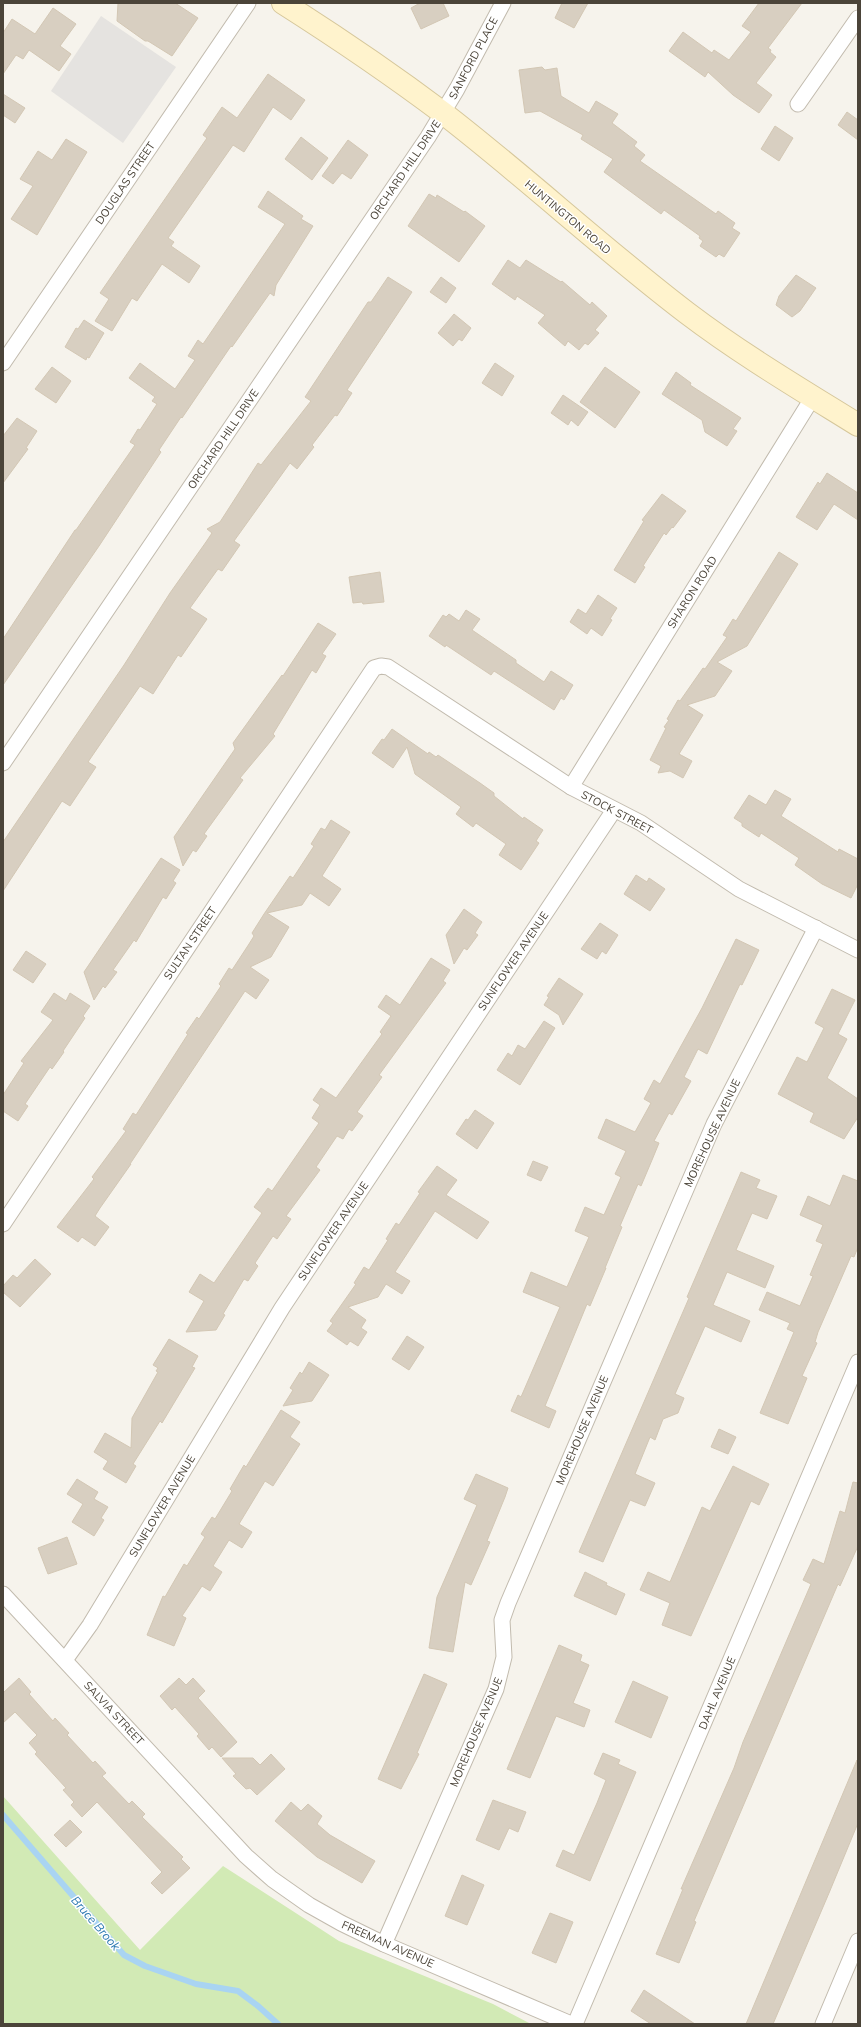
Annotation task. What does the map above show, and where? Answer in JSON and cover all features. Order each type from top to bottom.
[{"type":"main road","name":"HUNTINGTON ROAD","points":[[283,3],[328,31],[443,114],[629,268],[689,314],[813,397],[858,425]]},
{"type":"street","name":"DOUGLAS STREET","points":[[3,363],[248,3]]},
{"type":"street","name":"SANFORD PLACE","points":[[443,114],[503,3]]},
{"type":"street","points":[[798,104],[858,18]]},
{"type":"street","name":"ORCHARD HILL DRIVE","points":[[3,763],[443,114]]},
{"type":"street","name":"SHARON ROAD","points":[[571,787],[813,397]]},
{"type":"street","name":"STOCK STREET","points":[[381,666],[388,667],[399,674],[571,787],[641,823],[740,889],[858,950]]},
{"type":"street","name":"SULTAN STREET","points":[[3,1224],[368,676],[374,668],[381,666]]},
{"type":"street","name":"SUNFLOWER AVENUE","points":[[64,1660],[90,1625],[282,1308],[614,810]]},
{"type":"street","name":"MOREHOUSE AVENUE","points":[[384,1944],[496,1689],[504,1657],[502,1620],[508,1603],[714,1124],[816,928]]},
{"type":"street","name":"DAHL AVENUE","points":[[575,2024],[858,1362]]},
{"type":"street","name":"SALVIA STREET","points":[[3,1594],[224,1832]]},
{"type":"street","name":"FREEMAN AVENUE","points":[[224,1832],[246,1856],[272,1879],[303,1901],[340,1923],[384,1944],[571,2024]]},
{"type":"street","points":[[823,2024],[858,1941]]},
{"type":"green space","points":[[3,1796],[140,1950],[223,1866],[339,1941],[493,2004],[531,2024],[3,2024]]},
{"type":"shaded area","points":[[101,16],[176,67],[123,143],[51,91]]},
{"type":"building","points":[[118,3],[175,3],[198,18],[172,56],[148,41],[145,41],[117,21]]},
{"type":"building","points":[[420,3],[443,3],[449,16],[421,29],[411,8]]},
{"type":"building","points":[[562,3],[588,3],[574,28],[555,18]]},
{"type":"building","points":[[759,3],[802,3],[768,48],[776,57],[756,83],[772,95],[759,113],[733,95],[708,72],[705,77],[669,51],[683,32],[712,53],[714,50],[729,60],[751,32],[742,26]]},
{"type":"building","points":[[53,8],[76,24],[60,46],[71,54],[59,71],[29,50],[23,59],[16,55],[3,74],[3,33],[12,19],[35,34]]},
{"type":"building","points":[[542,67],[545,70],[557,68],[561,96],[589,113],[596,101],[618,114],[612,123],[637,142],[634,146],[645,155],[640,161],[716,214],[718,211],[735,223],[732,228],[740,233],[724,257],[719,254],[716,257],[700,246],[703,241],[699,238],[700,236],[664,210],[661,214],[604,172],[613,159],[581,139],[583,135],[540,111],[525,113],[519,70]]},
{"type":"building","points":[[268,74],[305,100],[291,120],[273,107],[244,152],[233,145],[168,238],[174,242],[171,246],[200,266],[189,283],[162,264],[137,301],[132,298],[112,331],[95,321],[109,299],[100,293],[207,138],[203,135],[222,107],[237,118]]},
{"type":"building","points":[[3,94],[25,108],[15,123],[3,115]]},
{"type":"building","points":[[847,112],[858,120],[858,140],[838,125]]},
{"type":"building","points":[[775,126],[793,138],[779,161],[761,149]]},
{"type":"building","points":[[301,137],[328,158],[312,180],[285,159]]},
{"type":"building","points":[[66,139],[87,152],[37,235],[11,219],[33,186],[20,179],[38,151],[52,160]]},
{"type":"building","points":[[348,140],[368,155],[351,179],[342,173],[333,184],[322,176]]},
{"type":"building","points":[[268,191],[303,216],[301,219],[313,226],[276,285],[274,296],[270,293],[232,347],[231,346],[182,418],[181,417],[159,450],[161,452],[99,546],[3,685],[3,639],[75,530],[135,445],[130,442],[138,429],[140,430],[157,404],[152,401],[155,397],[129,378],[140,363],[175,389],[195,360],[188,356],[198,340],[203,344],[285,224],[258,207]]},
{"type":"building","points":[[429,194],[436,198],[437,195],[464,212],[465,211],[485,226],[459,262],[408,226]]},
{"type":"building","points":[[508,260],[520,268],[526,260],[561,282],[562,281],[590,305],[592,302],[607,316],[595,330],[599,333],[588,345],[585,343],[579,350],[568,341],[565,346],[538,323],[545,315],[517,296],[515,300],[492,284]]},
{"type":"building","points":[[796,275],[816,288],[800,311],[792,317],[776,305],[779,296]]},
{"type":"building","points":[[388,277],[412,292],[347,390],[352,393],[337,416],[335,415],[312,445],[314,447],[297,469],[290,463],[234,541],[240,545],[222,571],[218,569],[190,608],[207,619],[181,657],[178,655],[153,694],[140,686],[88,762],[96,767],[70,806],[62,801],[3,891],[3,842],[212,533],[207,529],[220,522],[258,463],[261,465],[311,401],[305,397],[368,302],[371,302]]},
{"type":"building","points":[[441,277],[456,288],[446,303],[430,292]]},
{"type":"building","points":[[454,314],[471,328],[462,341],[459,339],[453,346],[438,333]]},
{"type":"building","points":[[84,320],[104,333],[89,358],[87,357],[86,360],[65,347],[76,328],[78,329]]},
{"type":"building","points":[[495,363],[514,376],[502,396],[482,383]]},
{"type":"building","points":[[52,367],[71,381],[56,403],[35,389]]},
{"type":"building","points":[[605,367],[640,392],[615,428],[580,402]]},
{"type":"building","points":[[676,372],[691,383],[690,385],[741,418],[733,429],[737,431],[727,446],[705,432],[702,420],[662,394]]},
{"type":"building","points":[[563,395],[588,412],[578,426],[571,420],[568,425],[551,413]]},
{"type":"building","points":[[17,418],[37,431],[26,448],[28,449],[3,483],[3,436]]},
{"type":"building","points":[[827,473],[858,493],[858,520],[834,504],[817,530],[796,517],[818,482],[820,484]]},
{"type":"building","points":[[662,494],[686,511],[666,535],[664,533],[643,566],[645,567],[635,583],[614,570],[644,521],[642,520]]},
{"type":"building","points":[[779,552],[798,564],[747,646],[717,662],[732,671],[715,696],[687,705],[703,715],[679,754],[692,761],[683,778],[670,771],[658,773],[661,766],[650,760],[666,728],[664,727],[669,720],[667,719],[678,700],[680,701],[703,668],[705,669],[727,637],[723,635],[733,619],[736,621]]},
{"type":"building","points":[[380,572],[384,602],[363,604],[362,602],[353,603],[349,577]]},
{"type":"building","points":[[598,595],[617,608],[610,619],[612,620],[602,636],[591,628],[587,634],[570,622],[578,609],[586,614]]},
{"type":"building","points":[[466,610],[480,619],[472,630],[516,660],[516,663],[544,682],[551,671],[573,685],[564,700],[561,698],[554,710],[494,671],[491,675],[446,645],[445,647],[429,636],[443,615],[446,617],[449,614],[459,621]]},
{"type":"building","points":[[318,623],[336,634],[322,654],[326,656],[316,673],[312,670],[273,734],[275,736],[240,778],[243,780],[204,834],[207,836],[196,852],[193,850],[183,866],[174,837],[235,749],[233,743],[282,675],[283,676]]},
{"type":"building","points":[[392,729],[428,754],[429,752],[436,757],[438,755],[480,783],[494,793],[494,796],[523,819],[524,817],[543,830],[536,841],[539,843],[521,870],[499,855],[506,844],[476,823],[473,827],[456,814],[461,807],[415,774],[407,747],[393,768],[372,753],[382,739],[384,740]]},
{"type":"building","points":[[775,790],[791,799],[781,816],[838,852],[839,849],[858,859],[858,884],[851,898],[822,884],[795,865],[799,858],[761,833],[759,837],[742,826],[742,823],[734,818],[749,795],[766,805]]},
{"type":"building","points":[[331,820],[350,832],[322,876],[341,889],[329,906],[310,893],[302,905],[267,913],[289,927],[271,957],[250,967],[269,980],[256,999],[245,991],[131,1164],[100,1208],[95,1216],[109,1227],[95,1246],[82,1237],[78,1242],[57,1227],[94,1179],[92,1177],[126,1131],[123,1129],[133,1113],[136,1115],[188,1034],[186,1033],[197,1017],[199,1019],[221,986],[219,984],[229,968],[232,970],[249,944],[254,936],[252,933],[264,914],[290,876],[293,878],[314,846],[311,844],[321,828],[325,830]]},
{"type":"building","points":[[161,858],[180,870],[173,881],[176,883],[166,899],[163,897],[136,942],[134,940],[113,970],[117,972],[105,988],[103,986],[94,1000],[84,972]]},
{"type":"building","points":[[636,875],[647,882],[649,878],[665,889],[650,911],[624,894]]},
{"type":"building","points":[[464,909],[482,922],[475,933],[478,935],[467,950],[464,948],[454,964],[446,935]]},
{"type":"building","points":[[600,923],[618,935],[606,954],[602,951],[597,959],[581,949]]},
{"type":"building","points":[[736,939],[759,950],[742,985],[740,984],[707,1054],[698,1049],[684,1077],[691,1081],[672,1115],[669,1113],[654,1141],[659,1143],[641,1186],[638,1184],[620,1226],[622,1227],[606,1268],[590,1306],[587,1304],[545,1406],[556,1411],[549,1428],[511,1411],[518,1395],[521,1397],[560,1307],[523,1292],[531,1272],[567,1287],[589,1237],[575,1231],[585,1207],[604,1215],[621,1177],[615,1174],[626,1151],[598,1138],[606,1119],[635,1132],[651,1103],[644,1099],[654,1080],[660,1084],[702,1008]]},
{"type":"building","points":[[26,951],[46,964],[33,983],[13,970]]},
{"type":"building","points":[[431,958],[450,970],[443,981],[446,983],[379,1075],[382,1077],[357,1112],[363,1116],[352,1131],[349,1129],[343,1139],[337,1136],[316,1167],[320,1170],[286,1216],[291,1219],[277,1239],[273,1236],[255,1263],[258,1266],[248,1281],[244,1279],[223,1314],[225,1315],[216,1330],[186,1332],[204,1301],[189,1292],[200,1274],[214,1283],[262,1213],[254,1207],[268,1188],[272,1191],[319,1123],[312,1118],[320,1105],[313,1100],[321,1088],[336,1098],[382,1034],[380,1032],[391,1016],[378,1007],[386,995],[400,1005]]},
{"type":"building","points":[[559,978],[583,994],[563,1025],[559,1015],[544,1005],[549,997],[547,996]]},
{"type":"building","points":[[832,989],[855,1000],[838,1034],[847,1039],[827,1078],[858,1099],[858,1117],[844,1139],[810,1122],[814,1113],[778,1094],[797,1057],[807,1062],[824,1028],[815,1023]]},
{"type":"building","points":[[54,993],[66,1001],[70,993],[90,1006],[83,1016],[85,1018],[63,1051],[64,1052],[52,1069],[50,1067],[25,1104],[28,1106],[18,1121],[3,1111],[3,1095],[24,1063],[21,1061],[53,1020],[41,1012]]},
{"type":"building","points":[[544,1021],[555,1028],[520,1085],[497,1070],[508,1053],[512,1056],[518,1045],[525,1049]]},
{"type":"building","points":[[475,1110],[494,1123],[477,1149],[456,1134],[466,1119],[468,1120]]},
{"type":"building","points":[[533,1161],[548,1167],[541,1181],[527,1175]]},
{"type":"building","points":[[437,1166],[457,1180],[446,1195],[489,1222],[477,1239],[435,1211],[395,1272],[410,1281],[402,1294],[386,1284],[378,1297],[348,1307],[366,1320],[361,1328],[367,1332],[358,1346],[350,1341],[347,1345],[327,1331],[333,1323],[330,1321],[356,1284],[354,1283],[364,1267],[369,1270],[388,1240],[386,1239],[396,1223],[399,1225],[420,1193],[418,1192]]},
{"type":"building","points":[[741,1172],[760,1180],[756,1188],[777,1196],[767,1219],[752,1213],[736,1250],[774,1266],[765,1288],[727,1272],[713,1305],[750,1321],[741,1342],[705,1326],[675,1394],[684,1398],[678,1413],[663,1419],[655,1440],[650,1437],[635,1474],[655,1483],[645,1506],[630,1500],[603,1562],[579,1552],[689,1298],[687,1297]]},
{"type":"building","points":[[843,1175],[858,1181],[858,1247],[854,1257],[851,1256],[818,1332],[815,1342],[817,1343],[802,1376],[807,1378],[788,1424],[760,1413],[794,1332],[787,1329],[790,1323],[759,1310],[767,1292],[800,1306],[813,1276],[810,1275],[823,1244],[816,1241],[823,1225],[800,1215],[808,1196],[830,1206]]},
{"type":"building","points":[[35,1259],[51,1274],[20,1307],[3,1292],[3,1286],[13,1275],[17,1278]]},
{"type":"building","points":[[407,1336],[424,1347],[409,1370],[392,1359]]},
{"type":"building","points":[[169,1339],[198,1356],[192,1367],[195,1368],[162,1423],[160,1421],[133,1464],[136,1466],[126,1483],[103,1469],[108,1461],[94,1452],[105,1433],[131,1448],[132,1418],[158,1372],[156,1371],[158,1368],[153,1365]]},
{"type":"building","points":[[309,1362],[329,1375],[312,1401],[283,1406],[293,1390],[290,1388],[300,1372],[302,1374]]},
{"type":"building","points":[[281,1410],[300,1422],[290,1437],[300,1444],[273,1486],[265,1481],[239,1524],[252,1532],[242,1548],[229,1540],[213,1566],[222,1572],[210,1591],[202,1586],[182,1616],[186,1618],[174,1646],[147,1635],[163,1596],[165,1597],[184,1564],[187,1566],[205,1537],[201,1534],[212,1517],[215,1519],[232,1491],[230,1489],[244,1465],[246,1467]]},
{"type":"building","points":[[719,1429],[736,1437],[728,1454],[711,1447]]},
{"type":"building","points":[[733,1466],[769,1484],[759,1505],[751,1501],[691,1636],[662,1625],[670,1603],[640,1590],[648,1572],[670,1582],[702,1507],[710,1511]]},
{"type":"building","points":[[476,1474],[508,1488],[487,1541],[490,1542],[471,1585],[465,1582],[453,1652],[429,1648],[437,1597],[477,1505],[464,1499]]},
{"type":"building","points":[[77,1479],[98,1492],[94,1499],[108,1507],[101,1518],[104,1520],[94,1536],[72,1522],[83,1504],[67,1494]]},
{"type":"building","points":[[853,1482],[858,1483],[858,1546],[840,1586],[838,1584],[694,1921],[696,1922],[679,1963],[656,1954],[683,1889],[681,1889],[734,1768],[743,1742],[811,1584],[803,1580],[813,1559],[824,1564],[840,1511],[845,1513]]},
{"type":"building","points":[[67,1537],[77,1564],[48,1574],[38,1548]]},
{"type":"building","points":[[585,1572],[607,1583],[606,1585],[625,1594],[616,1615],[574,1596]]},
{"type":"building","points":[[559,1645],[582,1655],[580,1661],[589,1665],[573,1703],[590,1710],[584,1727],[556,1716],[530,1778],[507,1769]]},
{"type":"building","points":[[424,1674],[447,1684],[417,1753],[419,1754],[401,1789],[378,1779]]},
{"type":"building","points":[[19,1678],[31,1692],[29,1694],[53,1721],[55,1718],[69,1733],[67,1735],[93,1763],[95,1761],[106,1773],[102,1776],[129,1804],[132,1801],[145,1814],[142,1817],[183,1857],[181,1859],[190,1868],[162,1894],[151,1883],[162,1872],[97,1802],[82,1817],[71,1805],[74,1802],[63,1790],[66,1788],[35,1754],[37,1752],[29,1743],[37,1735],[15,1712],[3,1723],[3,1693]]},
{"type":"building","points":[[179,1678],[186,1685],[193,1678],[205,1691],[198,1698],[237,1742],[221,1757],[212,1747],[209,1750],[197,1736],[199,1734],[175,1707],[172,1710],[160,1696]]},
{"type":"building","points":[[633,1681],[668,1697],[651,1738],[615,1722]]},
{"type":"building","points":[[603,1753],[620,1760],[618,1764],[636,1772],[590,1881],[556,1866],[563,1850],[574,1855],[597,1803],[606,1780],[594,1774]]},
{"type":"building","points":[[271,1754],[285,1769],[257,1795],[250,1788],[246,1789],[233,1776],[236,1774],[222,1758],[253,1758],[260,1765]]},
{"type":"building","points":[[857,1760],[858,1823],[829,1893],[773,2024],[746,2024]]},
{"type":"building","points":[[493,1800],[526,1812],[518,1832],[509,1828],[499,1850],[476,1840]]},
{"type":"building","points":[[291,1802],[301,1811],[308,1804],[322,1816],[317,1824],[330,1835],[375,1861],[362,1883],[317,1857],[275,1821]]},
{"type":"building","points":[[70,1820],[82,1832],[66,1847],[54,1835]]},
{"type":"building","points":[[462,1875],[484,1885],[467,1925],[445,1916]]},
{"type":"building","points":[[550,1913],[573,1922],[556,1963],[532,1953]]},
{"type":"building","points":[[644,1990],[695,2024],[651,2024],[631,2011]]},
{"type":"waterway","name":"Bruce Brook","points":[[3,1815],[124,1955],[145,1966],[196,1984],[238,1991],[278,2024]]}]
